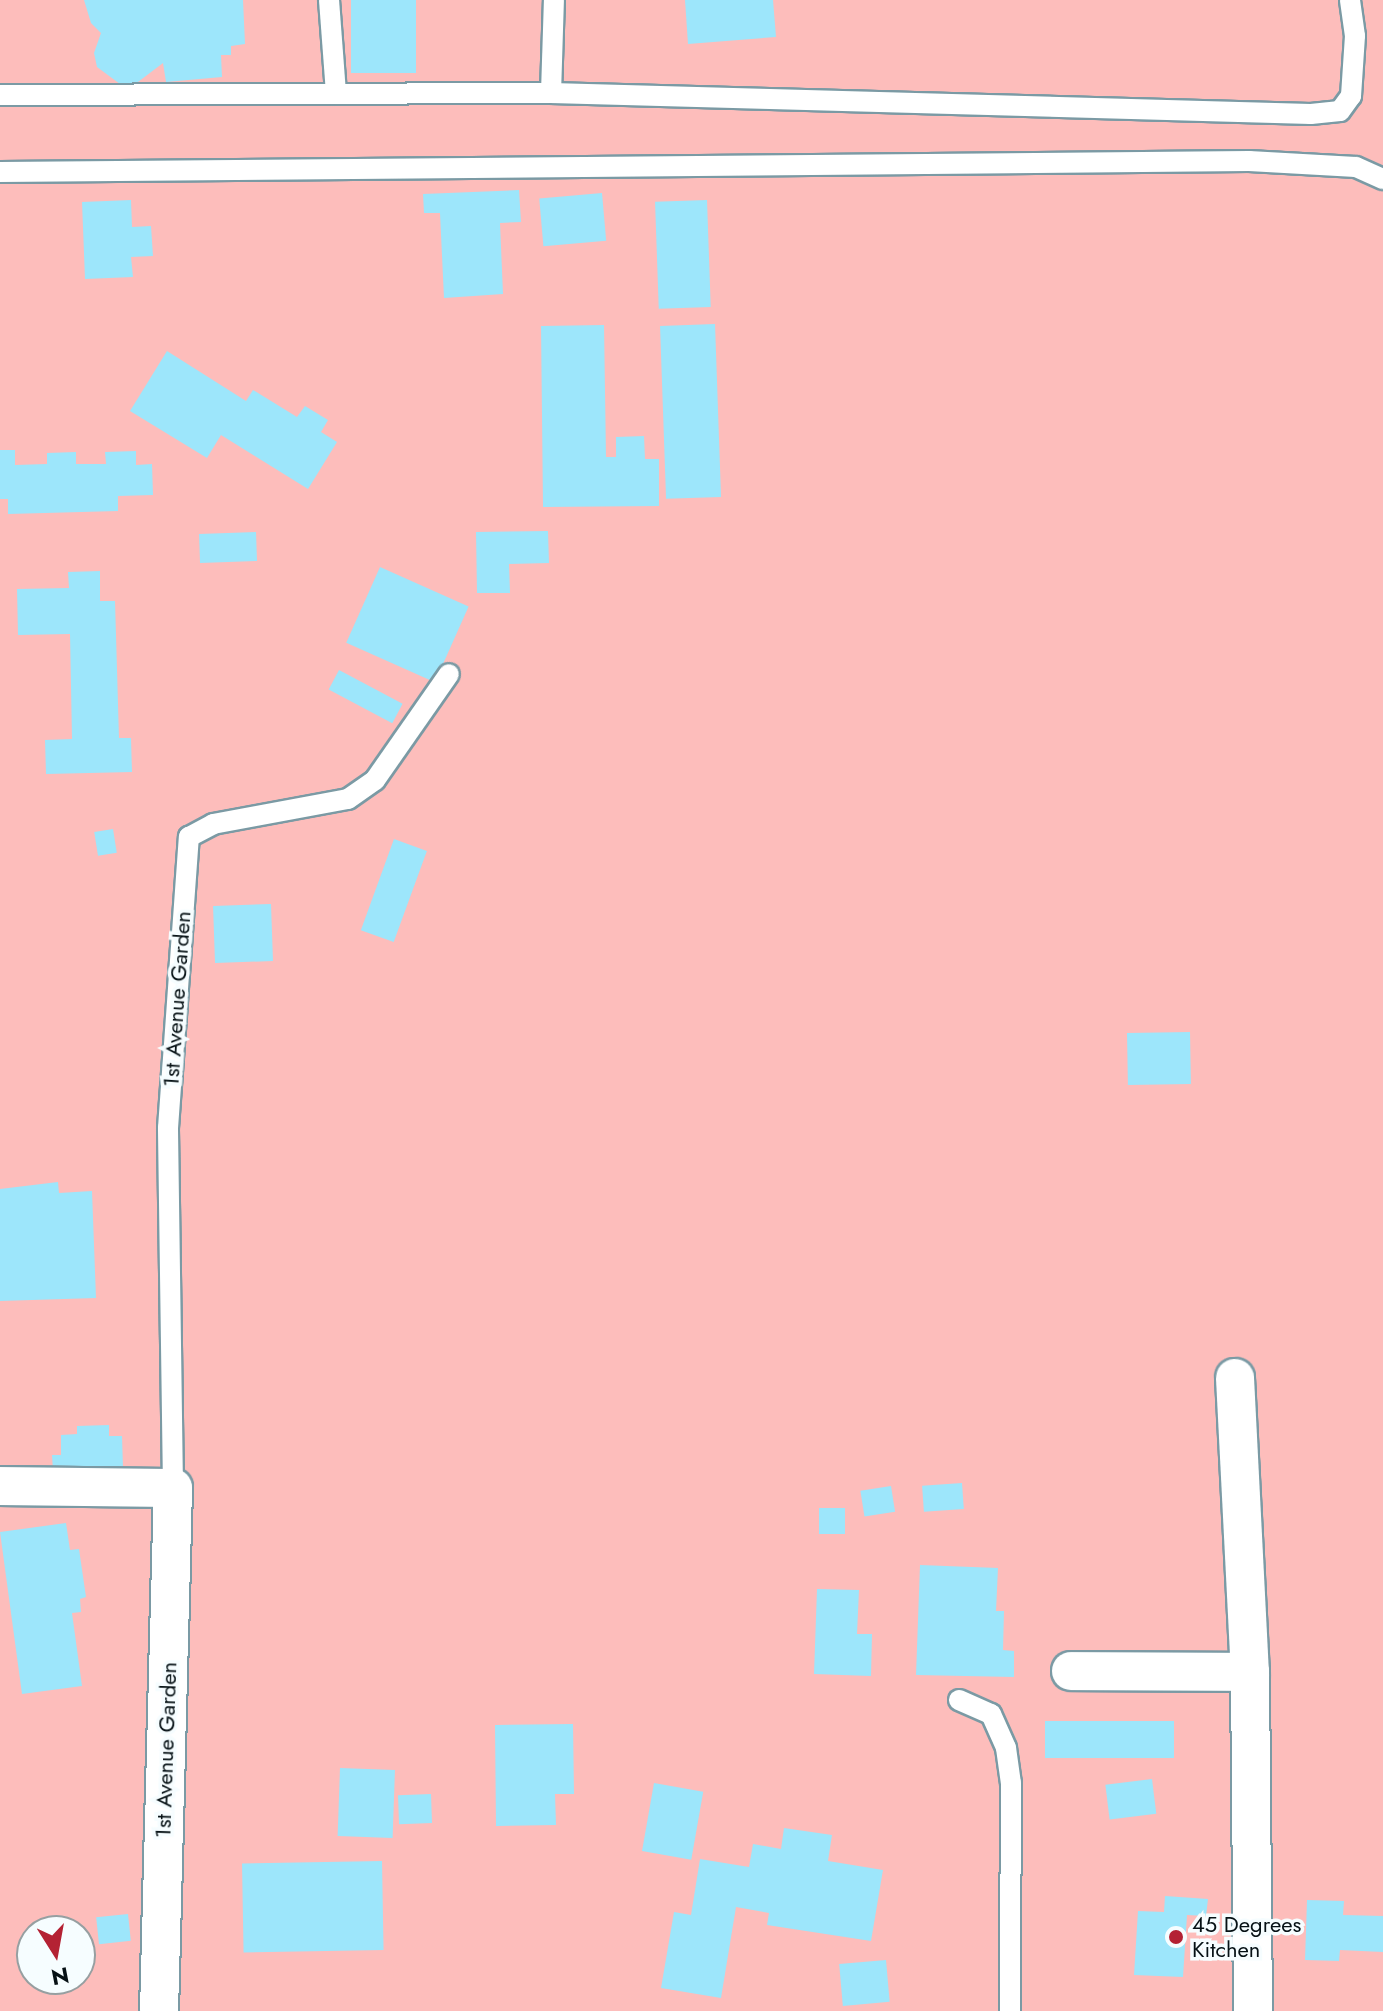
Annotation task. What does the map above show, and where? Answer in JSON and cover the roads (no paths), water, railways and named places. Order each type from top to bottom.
[{"type":"street","points":[[1235,1378],[1250,1672],[1253,2011]]},
{"type":"street","points":[[0,1486],[173,1488]]},
{"type":"street","name":"1st Avenue Garden","points":[[159,2011],[173,1488]]},
{"type":"street","points":[[1071,1671],[1250,1672]]},
{"type":"lane","points":[[329,0],[336,94]]},
{"type":"lane","points":[[551,93],[554,0]]},
{"type":"lane","points":[[0,95],[551,93],[1340,111],[1354,80],[1350,0]]},
{"type":"lane","points":[[0,172],[1249,161],[1356,167],[1383,179]]},
{"type":"lane","name":"1st Avenue Garden","points":[[173,1488],[168,1128],[189,837],[213,824],[348,799],[375,780],[449,674]]},
{"type":"lane","points":[[959,1700],[991,1714],[1006,1748],[1011,1783],[1010,2011]]},
{"type":"place","name":"45 Degrees Kitchen","points":[[1176,1937]]}]
